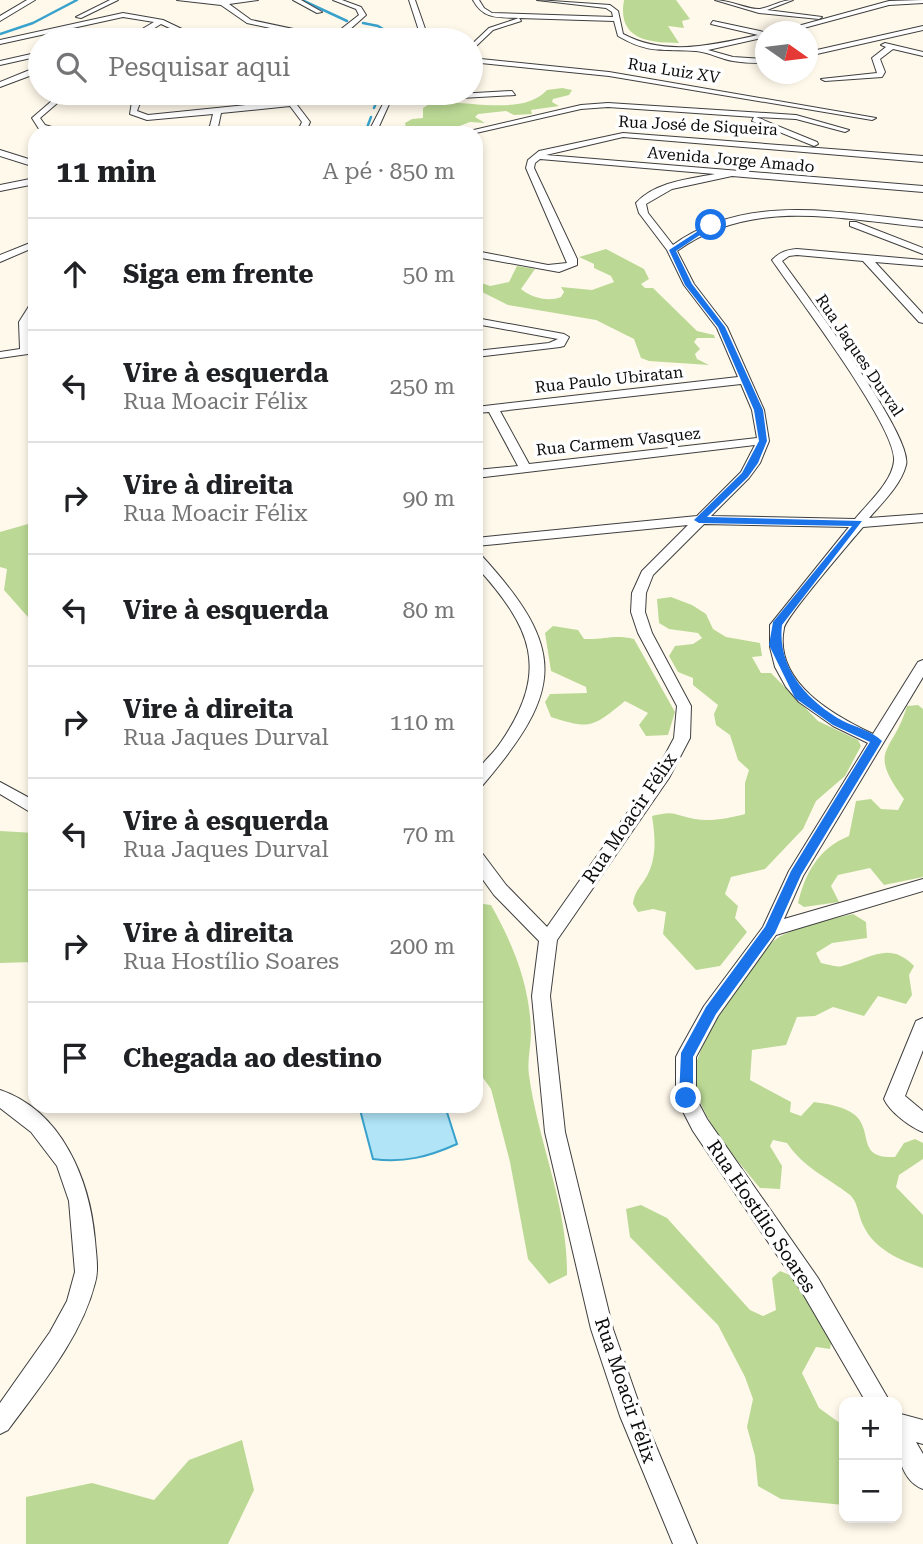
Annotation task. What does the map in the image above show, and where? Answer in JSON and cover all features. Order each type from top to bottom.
[{"type":"street","points":[[0,19],[32,0]]},
{"type":"street","points":[[58,28],[115,0]]},
{"type":"street","points":[[180,0],[255,0]]},
{"type":"street","points":[[296,0],[319,12]]},
{"type":"street","points":[[336,0],[359,8],[363,15],[348,28]]},
{"type":"street","points":[[412,0],[422,28]]},
{"type":"street","points":[[476,0],[484,13],[618,19]]},
{"type":"street","points":[[540,0],[608,6],[618,19],[620,35],[628,41],[654,48],[695,48],[755,37]]},
{"type":"street","points":[[718,0],[760,11],[831,19]]},
{"type":"street","points":[[760,11],[790,0]]},
{"type":"street","points":[[221,1],[249,22],[277,28]]},
{"type":"street","points":[[818,22],[896,2],[923,1]]},
{"type":"street","points":[[760,11],[766,19]]},
{"type":"street","points":[[65,28],[123,15],[161,21],[176,28]]},
{"type":"street","points":[[483,37],[491,29],[531,17]]},
{"type":"street","points":[[150,28],[161,21]]},
{"type":"street","points":[[713,23],[755,33]]},
{"type":"street","points":[[818,52],[923,28]]},
{"type":"street","points":[[0,42],[28,36]]},
{"type":"street","points":[[858,43],[892,46],[923,54]]},
{"type":"street","points":[[825,79],[878,75],[881,72],[876,58],[892,46]]},
{"type":"street","points":[[695,48],[733,59],[755,60]]},
{"type":"street","points":[[0,63],[28,57]]},
{"type":"street","name":"Rua Luiz XV","points":[[483,61],[610,74],[872,118]]},
{"type":"street","points":[[0,85],[28,74]]},
{"type":"street","points":[[483,95],[512,93]]},
{"type":"street","points":[[41,126],[36,118],[51,105]]},
{"type":"street","points":[[135,105],[133,108],[138,116],[160,119],[279,105]]},
{"type":"street","points":[[295,105],[306,122],[304,126]]},
{"type":"street","points":[[375,126],[386,105]]},
{"type":"street","points":[[483,129],[594,105],[796,117],[845,130]]},
{"type":"street","points":[[794,106],[800,111],[796,117]]},
{"type":"street","points":[[214,126],[217,113]]},
{"type":"street","points":[[745,114],[826,149]]},
{"type":"street","name":"Rua José de Siqueira","points":[[537,156],[561,147],[623,135],[826,149],[923,159]]},
{"type":"street","points":[[0,153],[28,162]]},
{"type":"street","points":[[483,255],[559,269],[572,265],[572,259],[530,168],[537,156]]},
{"type":"street","name":"Avenida Jorge Amado","points":[[537,156],[923,189]]},
{"type":"street","points":[[729,174],[673,187],[645,198],[641,203],[644,213],[672,250],[689,285],[722,327],[758,410],[763,441]]},
{"type":"street","points":[[0,188],[28,182]]},
{"type":"street","points":[[672,250],[696,233],[733,218],[759,215],[835,216],[923,224]]},
{"type":"street","points":[[835,216],[923,251]]},
{"type":"street","points":[[0,259],[28,247]]},
{"type":"street","name":"Rua Jaques Durval","points":[[876,741],[837,722],[799,695],[775,645],[777,625],[888,487],[900,466],[901,453],[869,394],[777,260],[786,253],[797,252],[923,263]]},
{"type":"street","points":[[866,257],[923,320]]},
{"type":"street","points":[[909,304],[923,305]]},
{"type":"street","points":[[28,316],[24,322],[28,341]]},
{"type":"street","points":[[483,322],[561,335],[563,341],[549,346],[483,353]]},
{"type":"street","points":[[0,355],[28,351]]},
{"type":"street","name":"Rua Paulo Ubiratan","points":[[483,409],[745,380]]},
{"type":"street","points":[[493,408],[525,468]]},
{"type":"street","name":"Rua Carmem Vasquez","points":[[483,473],[763,441]]},
{"type":"street","name":"Rua Moacir Félix","points":[[685,1544],[632,1416],[602,1329],[555,1132],[541,996],[548,939],[663,774],[682,738],[684,706],[645,632],[638,612],[639,593],[647,574],[745,475],[754,463],[763,441]]},
{"type":"street","points":[[483,541],[699,520],[859,523],[923,518]]},
{"type":"street","points":[[483,566],[509,596],[529,627],[540,657],[529,714],[509,744],[483,774]]},
{"type":"street","name":"Rua Hostílio Soares","points":[[876,1397],[810,1284],[699,1125],[686,1098],[686,1057],[711,1011],[770,930],[795,875],[923,665]]},
{"type":"street","points":[[0,787],[28,805]]},
{"type":"street","points":[[483,867],[499,890],[548,939]]},
{"type":"street","points":[[770,930],[923,885]]},
{"type":"street","points":[[923,1026],[894,1099],[923,1123]]},
{"type":"street","points":[[0,1098],[52,1138],[65,1156],[84,1213],[86,1283],[64,1333],[0,1422]]},
{"type":"street","points":[[902,1426],[923,1432]]},
{"type":"street","points":[[902,1441],[923,1477]]},
{"type":"green space","points":[[624,0],[676,0],[690,19],[682,21],[684,28],[668,26],[679,43],[646,40],[630,31],[623,13]]},
{"type":"green space","points":[[547,90],[572,90],[569,95],[553,99],[552,102],[559,106],[531,110],[532,114],[514,115],[506,111],[478,114],[475,117],[485,123],[406,126],[405,123],[412,119],[423,118],[423,108],[428,105],[523,103]]},
{"type":"green space","points":[[606,249],[644,269],[649,279],[641,284],[645,288],[653,288],[697,331],[714,335],[715,338],[697,338],[694,342],[700,349],[695,354],[697,359],[709,365],[649,361],[641,358],[634,339],[596,320],[508,305],[483,292],[483,284],[490,286],[509,282],[517,266],[535,269],[521,289],[535,297],[546,299],[561,297],[564,292],[561,287],[592,290],[614,282],[611,276],[579,257]]},
{"type":"green space","points":[[28,524],[28,617],[4,590],[7,569],[0,567],[0,532]]},
{"type":"green space","points":[[671,597],[706,614],[713,629],[726,637],[760,643],[762,656],[752,657],[761,673],[771,673],[818,721],[858,740],[861,746],[845,776],[816,801],[803,829],[765,869],[731,877],[725,894],[738,906],[735,918],[747,932],[720,966],[696,970],[663,934],[666,912],[653,909],[638,912],[633,904],[653,860],[652,816],[671,813],[707,820],[745,814],[745,783],[749,770],[738,760],[730,735],[716,725],[714,714],[718,705],[693,685],[693,678],[678,672],[669,656],[675,646],[693,644],[702,638],[698,633],[669,629],[659,623],[657,599]]},
{"type":"green space","points":[[553,626],[578,630],[584,639],[634,639],[675,712],[668,735],[646,736],[639,725],[648,713],[625,701],[591,724],[575,724],[551,717],[545,702],[550,694],[587,693],[586,687],[551,671],[545,633]]},
{"type":"green space","points":[[918,705],[923,709],[923,877],[884,885],[870,868],[838,875],[831,886],[839,902],[804,907],[798,903],[809,872],[829,847],[849,836],[856,801],[871,799],[881,809],[898,810],[904,799],[886,770],[886,751],[907,706]]},
{"type":"green space","points":[[0,831],[28,833],[28,962],[0,963]]},
{"type":"green space","points":[[483,904],[491,905],[513,950],[524,981],[530,1015],[529,1075],[558,1199],[566,1249],[567,1275],[549,1284],[528,1259],[510,1162],[491,1089],[483,1078]]},
{"type":"green space","points":[[853,914],[866,922],[867,938],[832,943],[816,953],[821,963],[840,966],[879,954],[896,954],[914,966],[909,975],[912,995],[906,1004],[878,996],[864,1016],[833,1007],[815,1016],[797,1017],[786,1045],[752,1050],[750,1080],[791,1102],[790,1112],[801,1116],[814,1102],[846,1109],[861,1122],[870,1149],[875,1154],[895,1157],[904,1143],[915,1139],[923,1143],[923,1159],[899,1175],[896,1187],[923,1215],[923,1268],[880,1247],[861,1221],[853,1198],[808,1166],[787,1143],[773,1140],[770,1146],[782,1166],[780,1189],[760,1188],[711,1124],[694,1080],[695,1066],[712,1028],[738,984],[765,949],[776,939],[792,931]]},
{"type":"green space","points":[[641,1205],[667,1218],[750,1310],[763,1316],[776,1310],[772,1278],[780,1271],[795,1277],[832,1338],[830,1349],[816,1347],[802,1373],[819,1408],[839,1422],[839,1505],[781,1499],[758,1486],[755,1456],[747,1427],[753,1399],[745,1377],[718,1325],[630,1237],[626,1209]]},
{"type":"green space","points":[[242,1440],[254,1490],[228,1544],[26,1544],[26,1497],[92,1483],[154,1500],[189,1460]]},
{"type":"water","points":[[361,1113],[447,1113],[457,1144],[416,1158],[373,1159]]},
{"type":"waterway","points":[[0,34],[33,23],[77,0]]},
{"type":"waterway","points":[[302,0],[347,21]]},
{"type":"waterway","points":[[363,23],[381,28]]},
{"type":"waterway","points":[[368,126],[371,117]]},
{"type":"route","points":[[686,1098],[686,1057],[711,1011],[770,930],[795,875],[876,741],[837,722],[799,695],[782,667],[775,645],[777,625],[859,523],[699,520],[745,475],[754,463],[763,441],[758,410],[722,327],[689,285],[672,250],[711,225]]}]
